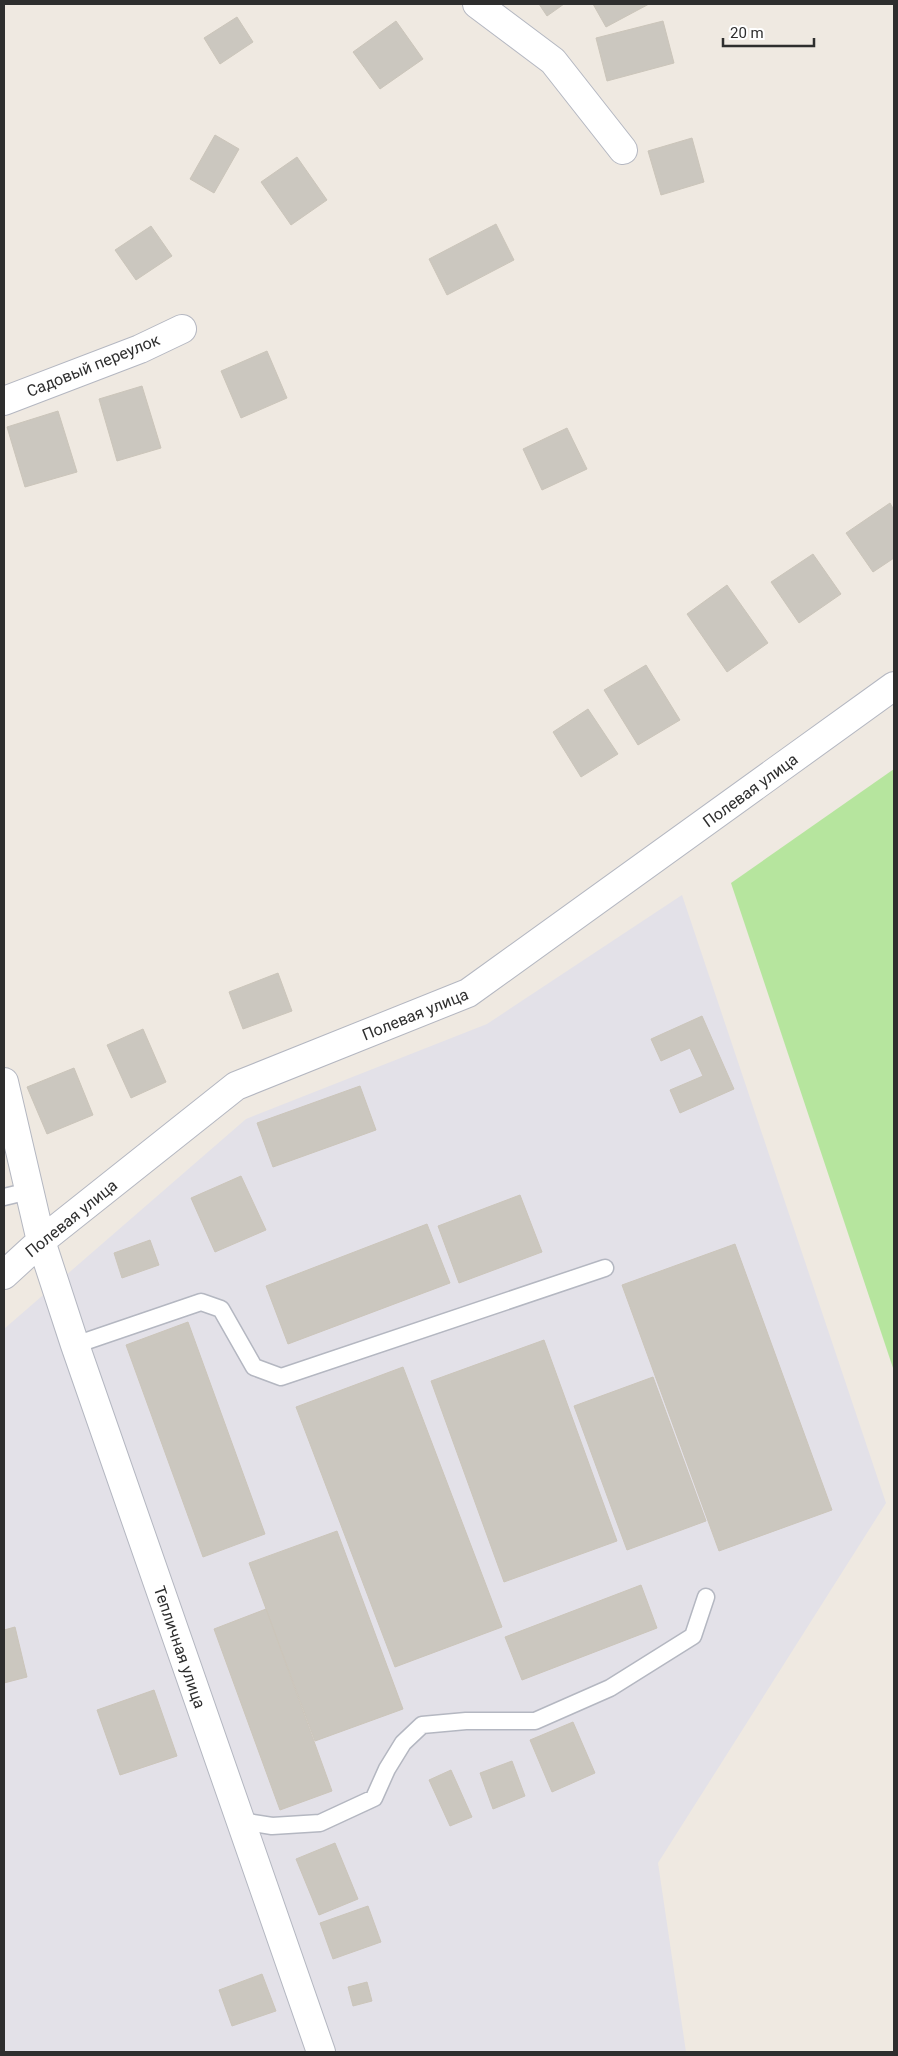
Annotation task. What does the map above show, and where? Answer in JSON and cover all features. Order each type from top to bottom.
[{"type":"street","points":[[477,4],[553,61],[624,150]]},
{"type":"street","name":"Садовый переулок","points":[[4,401],[140,350],[182,329]]},
{"type":"street","name":"Полевая улица","points":[[4,1275],[41,1241],[236,1086],[468,994],[894,686]]},
{"type":"street","name":"Тепличная улица","points":[[4,1082],[16,1194],[41,1241],[75,1345],[321,2052]]},
{"type":"lane","points":[[75,1345],[202,1302],[221,1309],[254,1367],[281,1377],[605,1268]]},
{"type":"lane","points":[[241,1821],[272,1826],[320,1823],[374,1798],[387,1769],[403,1744],[422,1725],[466,1720],[535,1721],[610,1688],[693,1636],[706,1597]]},
{"type":"shaded area","points":[[682,895],[886,1503],[658,1863],[686,2052],[4,2052],[4,1329],[246,1119],[487,1024]]},
{"type":"green space","points":[[894,769],[894,1371],[731,883]]},
{"type":"building","points":[[539,4],[564,4],[547,16]]},
{"type":"building","points":[[593,4],[649,4],[606,27]]},
{"type":"building","points":[[237,17],[253,42],[220,64],[204,38]]},
{"type":"building","points":[[396,21],[423,59],[380,89],[353,52]]},
{"type":"building","points":[[663,21],[674,63],[607,81],[596,38]]},
{"type":"building","points":[[215,135],[239,149],[214,193],[190,179]]},
{"type":"building","points":[[692,138],[704,182],[661,195],[648,151]]},
{"type":"building","points":[[297,157],[327,200],[291,225],[261,182]]},
{"type":"building","points":[[496,224],[514,260],[447,295],[429,259]]},
{"type":"building","points":[[151,226],[172,256],[136,280],[115,250]]},
{"type":"building","points":[[267,351],[287,398],[241,418],[221,371]]},
{"type":"building","points":[[142,386],[161,448],[117,461],[99,399]]},
{"type":"building","points":[[58,411],[77,472],[25,487],[7,427]]},
{"type":"building","points":[[567,428],[587,469],[542,490],[523,449]]},
{"type":"building","points":[[890,503],[894,510],[894,558],[873,572],[846,533]]},
{"type":"building","points":[[813,554],[841,594],[799,623],[771,582]]},
{"type":"building","points":[[727,585],[768,643],[727,672],[687,614]]},
{"type":"building","points":[[646,665],[680,720],[638,745],[604,690]]},
{"type":"building","points":[[588,709],[618,754],[581,777],[553,732]]},
{"type":"building","points":[[278,973],[292,1011],[243,1029],[229,992]]},
{"type":"building","points":[[702,1016],[734,1089],[680,1113],[670,1090],[703,1076],[690,1048],[661,1061],[651,1039]]},
{"type":"building","points":[[143,1029],[166,1082],[131,1098],[107,1045]]},
{"type":"building","points":[[74,1068],[93,1115],[47,1134],[27,1087]]},
{"type":"building","points":[[360,1086],[376,1130],[273,1167],[257,1123]]},
{"type":"building","points":[[241,1176],[266,1230],[215,1252],[191,1198]]},
{"type":"building","points":[[520,1195],[542,1252],[459,1283],[438,1226]]},
{"type":"building","points":[[427,1224],[450,1283],[288,1344],[266,1286]]},
{"type":"building","points":[[150,1240],[159,1265],[122,1278],[114,1253]]},
{"type":"building","points":[[735,1244],[832,1510],[719,1551],[622,1285]]},
{"type":"building","points":[[188,1322],[265,1534],[203,1557],[126,1345]]},
{"type":"building","points":[[544,1340],[617,1541],[504,1582],[431,1381]]},
{"type":"building","points":[[403,1367],[502,1627],[395,1667],[296,1407]]},
{"type":"building","points":[[653,1377],[706,1521],[627,1550],[574,1406]]},
{"type":"building","points":[[337,1531],[403,1709],[315,1741],[249,1563]]},
{"type":"building","points":[[641,1585],[657,1628],[522,1680],[505,1637]]},
{"type":"building","points":[[266,1609],[332,1791],[280,1810],[214,1629]]},
{"type":"building","points":[[15,1627],[27,1677],[4,1683],[4,1630]]},
{"type":"building","points":[[154,1690],[177,1756],[120,1775],[97,1710]]},
{"type":"building","points":[[573,1722],[595,1773],[552,1792],[530,1740]]},
{"type":"building","points":[[512,1761],[525,1796],[493,1809],[480,1773]]},
{"type":"building","points":[[451,1770],[472,1817],[450,1826],[429,1780]]},
{"type":"building","points":[[335,1843],[358,1899],[319,1915],[296,1859]]},
{"type":"building","points":[[368,1906],[381,1942],[333,1959],[320,1923]]},
{"type":"building","points":[[262,1974],[276,2011],[232,2026],[219,1990]]},
{"type":"building","points":[[367,1982],[372,2001],[353,2006],[348,1987]]}]
